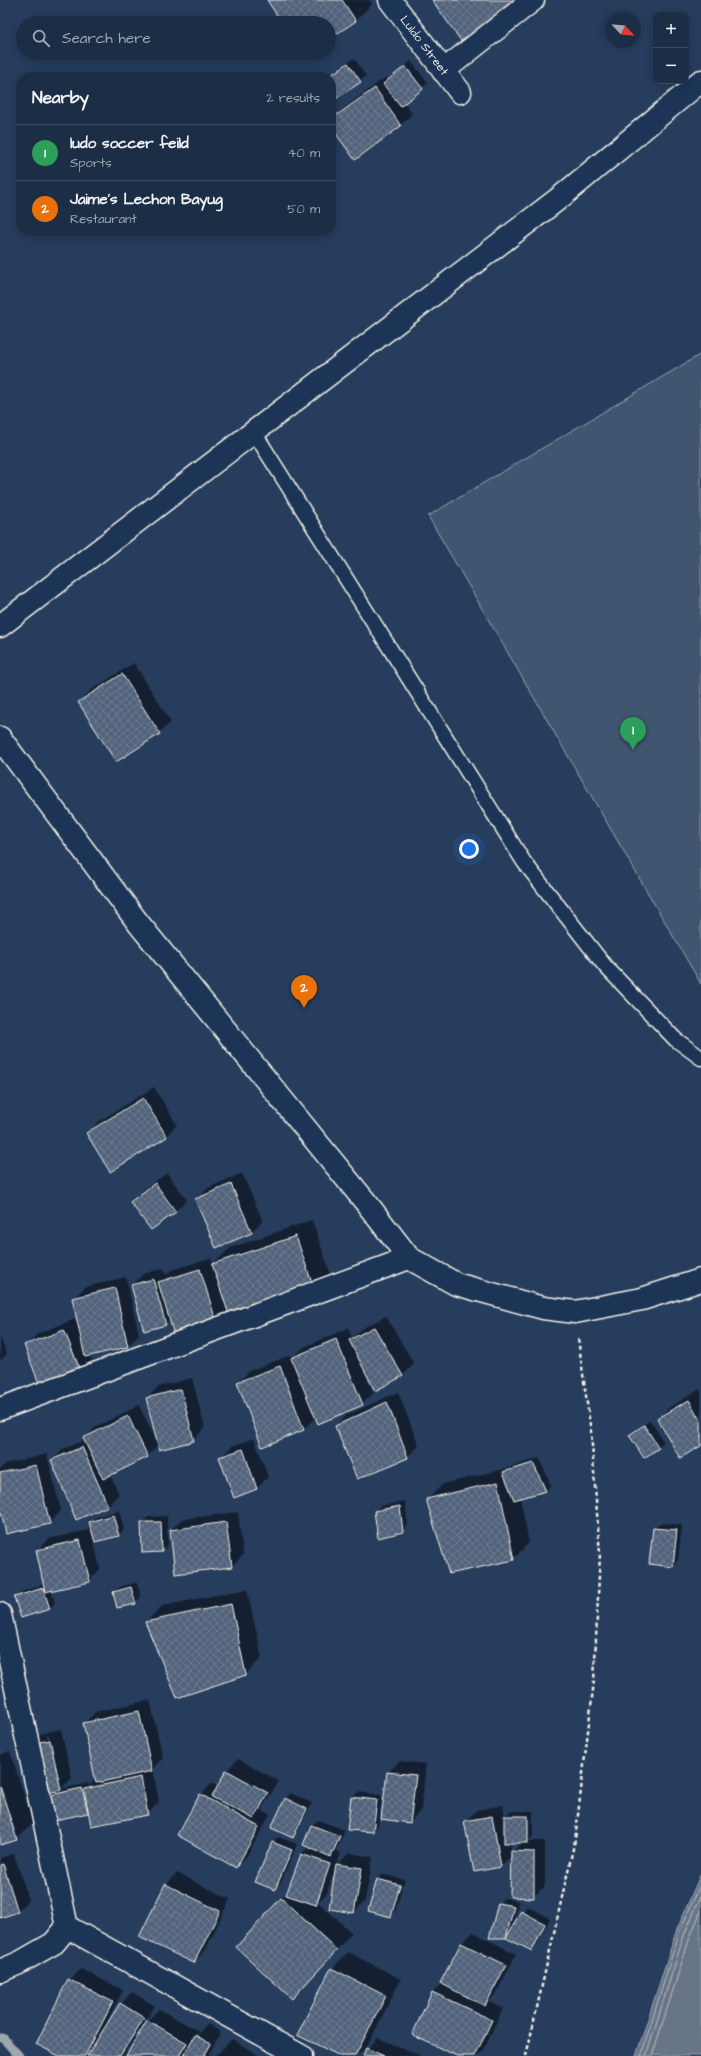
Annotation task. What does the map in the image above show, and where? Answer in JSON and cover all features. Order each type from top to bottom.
[{"type":"street","name":"Luldo Street","points":[[390,0],[460,92]]},
{"type":"street","points":[[443,71],[533,0]]},
{"type":"street","points":[[0,626],[562,196],[701,81]]},
{"type":"street","points":[[0,738],[139,924],[368,1205],[409,1258],[456,1284],[543,1308],[575,1312],[642,1299],[701,1280]]},
{"type":"street","points":[[0,1409],[409,1258]]},
{"type":"street","points":[[0,1614],[67,1927],[301,2056]]},
{"type":"street","points":[[0,1971],[19,1963],[54,1944],[67,1927]]},
{"type":"lane","points":[[254,432],[524,862],[605,966],[675,1039],[701,1058]]},
{"type":"path","points":[[526,2056],[575,1840],[594,1681],[600,1554],[590,1432],[575,1312]]},
{"type":"shaded area","points":[[701,354],[701,984],[428,516]]},
{"type":"water","points":[[701,1873],[701,2056],[636,2056],[676,1932]]},
{"type":"building","points":[[267,0],[342,0],[356,21],[336,34],[336,16],[277,16]]},
{"type":"building","points":[[432,0],[525,0],[464,45]]},
{"type":"building","points":[[348,63],[361,82],[336,99],[335,72]]},
{"type":"building","points":[[405,66],[423,89],[401,106],[383,84]]},
{"type":"building","points":[[375,88],[401,126],[355,160],[336,134],[336,115]]},
{"type":"building","points":[[122,674],[160,734],[116,762],[78,702]]},
{"type":"building","points":[[143,1098],[167,1137],[110,1172],[86,1133]]},
{"type":"building","points":[[155,1183],[176,1212],[151,1230],[130,1202]]},
{"type":"building","points":[[231,1184],[252,1233],[216,1248],[195,1199]]},
{"type":"building","points":[[296,1236],[314,1289],[230,1318],[212,1264]]},
{"type":"building","points":[[200,1269],[217,1324],[175,1338],[158,1282]]},
{"type":"building","points":[[153,1279],[166,1325],[144,1331],[131,1285]]},
{"type":"building","points":[[115,1288],[128,1347],[85,1357],[72,1298]]},
{"type":"building","points":[[374,1327],[403,1376],[375,1391],[349,1340]]},
{"type":"building","points":[[64,1330],[81,1372],[41,1388],[24,1345]]},
{"type":"building","points":[[336,1339],[363,1405],[318,1424],[291,1358]]},
{"type":"building","points":[[280,1366],[304,1430],[262,1447],[237,1382]]},
{"type":"building","points":[[181,1389],[194,1441],[159,1450],[146,1398]]},
{"type":"building","points":[[689,1400],[701,1422],[701,1446],[680,1458],[657,1418]]},
{"type":"building","points":[[387,1402],[408,1458],[357,1479],[335,1426]]},
{"type":"building","points":[[128,1416],[148,1457],[103,1479],[83,1438]]},
{"type":"building","points":[[644,1425],[659,1448],[644,1458],[629,1435]]},
{"type":"building","points":[[82,1447],[108,1506],[76,1520],[51,1460]]},
{"type":"building","points":[[243,1449],[257,1489],[234,1498],[219,1457]]},
{"type":"building","points":[[533,1463],[546,1491],[514,1500],[503,1472]]},
{"type":"building","points":[[36,1465],[50,1524],[6,1534],[0,1507],[0,1473]]},
{"type":"building","points":[[498,1482],[514,1560],[449,1574],[426,1499]]},
{"type":"building","points":[[400,1506],[403,1532],[378,1538],[374,1511]]},
{"type":"building","points":[[113,1515],[119,1536],[95,1542],[89,1522]]},
{"type":"building","points":[[141,1522],[161,1522],[162,1552],[142,1553]]},
{"type":"building","points":[[226,1522],[232,1567],[175,1574],[170,1530]]},
{"type":"building","points":[[653,1528],[677,1530],[673,1567],[649,1564]]},
{"type":"building","points":[[80,1540],[90,1582],[45,1592],[36,1550]]},
{"type":"building","points":[[131,1587],[136,1604],[117,1608],[113,1592]]},
{"type":"building","points":[[43,1588],[50,1609],[21,1618],[14,1597]]},
{"type":"building","points":[[231,1604],[246,1675],[177,1698],[145,1622]]},
{"type":"building","points":[[139,1711],[152,1771],[96,1783],[83,1723]]},
{"type":"building","points":[[50,1740],[61,1790],[41,1795],[29,1744]]},
{"type":"building","points":[[226,1770],[268,1793],[254,1819],[212,1797]]},
{"type":"building","points":[[387,1772],[416,1775],[410,1823],[381,1819]]},
{"type":"building","points":[[141,1777],[148,1815],[91,1826],[84,1789]]},
{"type":"building","points":[[0,1786],[17,1840],[0,1845]]},
{"type":"building","points":[[82,1788],[88,1813],[51,1821],[46,1796]]},
{"type":"building","points":[[200,1794],[259,1827],[236,1868],[177,1835]]},
{"type":"building","points":[[351,1797],[377,1800],[373,1832],[347,1830]]},
{"type":"building","points":[[285,1798],[307,1809],[293,1838],[271,1828]]},
{"type":"building","points":[[492,1816],[501,1867],[474,1872],[464,1821]]},
{"type":"building","points":[[504,1816],[528,1816],[528,1843],[504,1843]]},
{"type":"building","points":[[311,1825],[340,1836],[331,1857],[303,1845]]},
{"type":"building","points":[[272,1842],[292,1850],[275,1890],[255,1882]]},
{"type":"building","points":[[511,1851],[534,1852],[534,1898],[510,1897]]},
{"type":"building","points":[[301,1854],[330,1864],[316,1905],[286,1895]]},
{"type":"building","points":[[3,1864],[18,1912],[0,1918],[0,1865]]},
{"type":"building","points":[[336,1864],[362,1868],[354,1913],[329,1909]]},
{"type":"building","points":[[377,1879],[400,1885],[391,1917],[368,1911]]},
{"type":"building","points":[[165,1884],[220,1911],[194,1963],[139,1937]]},
{"type":"building","points":[[281,1898],[337,1950],[292,1999],[236,1947]]},
{"type":"building","points":[[498,1903],[514,1906],[506,1938],[489,1938]]},
{"type":"building","points":[[521,1911],[545,1924],[532,1951],[506,1938]]},
{"type":"building","points":[[461,1943],[506,1965],[485,2006],[440,1983]]},
{"type":"building","points":[[331,1968],[386,1996],[355,2056],[340,2056],[297,2035]]},
{"type":"building","points":[[68,1979],[113,2002],[85,2056],[59,2056],[36,2044]]},
{"type":"building","points":[[432,1992],[492,2020],[475,2056],[457,2056],[412,2035]]},
{"type":"building","points":[[120,2003],[144,2018],[120,2056],[87,2056]]},
{"type":"building","points":[[147,2020],[187,2043],[179,2056],[126,2056]]},
{"type":"building","points":[[195,2035],[211,2044],[204,2056],[183,2056]]},
{"type":"building","points":[[366,2048],[384,2056],[363,2056]]},
{"type":"waterway","points":[[0,2038],[3,2038],[19,2056]]},
{"type":"place","name":"ludo soccer feild","points":[[633,750]]},
{"type":"place","name":"Jaime's Lechon Bayug","points":[[304,1008]]}]
